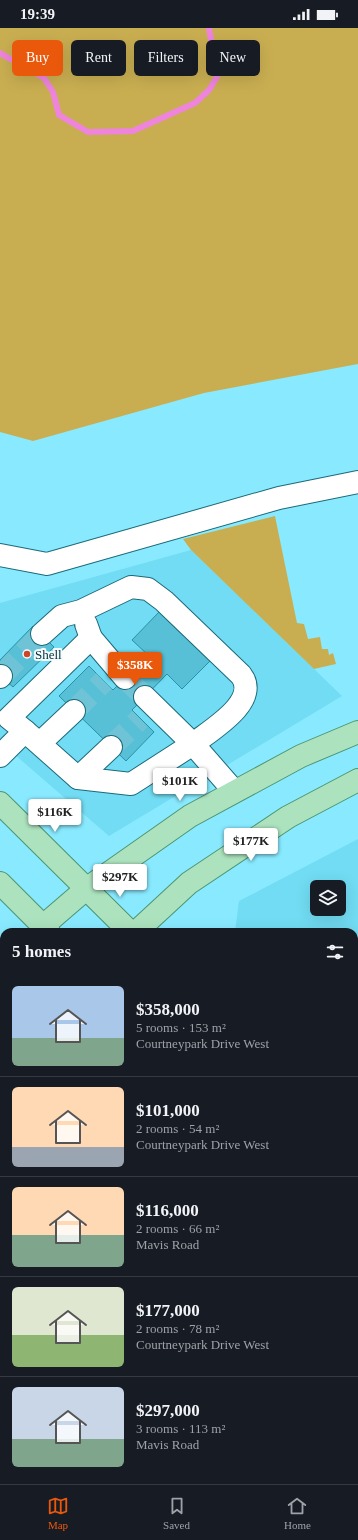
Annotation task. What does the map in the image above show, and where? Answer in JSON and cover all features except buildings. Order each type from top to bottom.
[{"type":"main road","points":[[45,928],[86,889],[190,816],[300,756],[358,732]]},
{"type":"main road","points":[[140,928],[189,883],[288,817],[358,780]]},
{"type":"main road","points":[[0,802],[126,928]]},
{"type":"main road","points":[[0,883],[41,928]]},
{"type":"street","points":[[0,555],[47,564],[279,498],[358,482]]},
{"type":"street","points":[[19,726],[78,778],[131,784],[193,744],[237,709],[245,696],[246,680],[242,675],[164,601],[148,589],[131,587],[81,611],[62,616],[42,634]]},
{"type":"street","points":[[81,611],[91,638],[115,676]]},
{"type":"street","points":[[0,756],[19,726],[91,638]]},
{"type":"street","points":[[147,707],[193,744],[234,791]]},
{"type":"street","points":[[19,726],[74,711]]},
{"type":"street","points":[[78,778],[111,747]]},
{"type":"shaded area","points":[[0,28],[358,28],[358,364],[204,393],[33,441],[0,432]]},
{"type":"shaded area","points":[[275,516],[297,623],[304,624],[308,639],[320,637],[322,649],[328,649],[329,655],[333,653],[336,664],[314,669],[191,550],[183,539]]},
{"type":"shaded area","points":[[191,550],[342,696],[109,836],[0,742],[0,603]]},
{"type":"shaded area","points":[[358,839],[358,928],[236,928],[239,901]]},
{"type":"waterway","points":[[0,53],[44,78],[53,92],[59,115],[88,132],[133,131],[195,103],[209,90],[217,77],[209,28]]},
{"type":"tunnel","points":[[1,676],[42,634]]},
{"type":"tunnel","points":[[125,678],[145,697]]},
{"type":"tunnel","points":[[74,711],[104,681]]},
{"type":"tunnel","points":[[111,747],[140,719]]},
{"type":"place","name":"Shell","points":[[27,654]]}]
